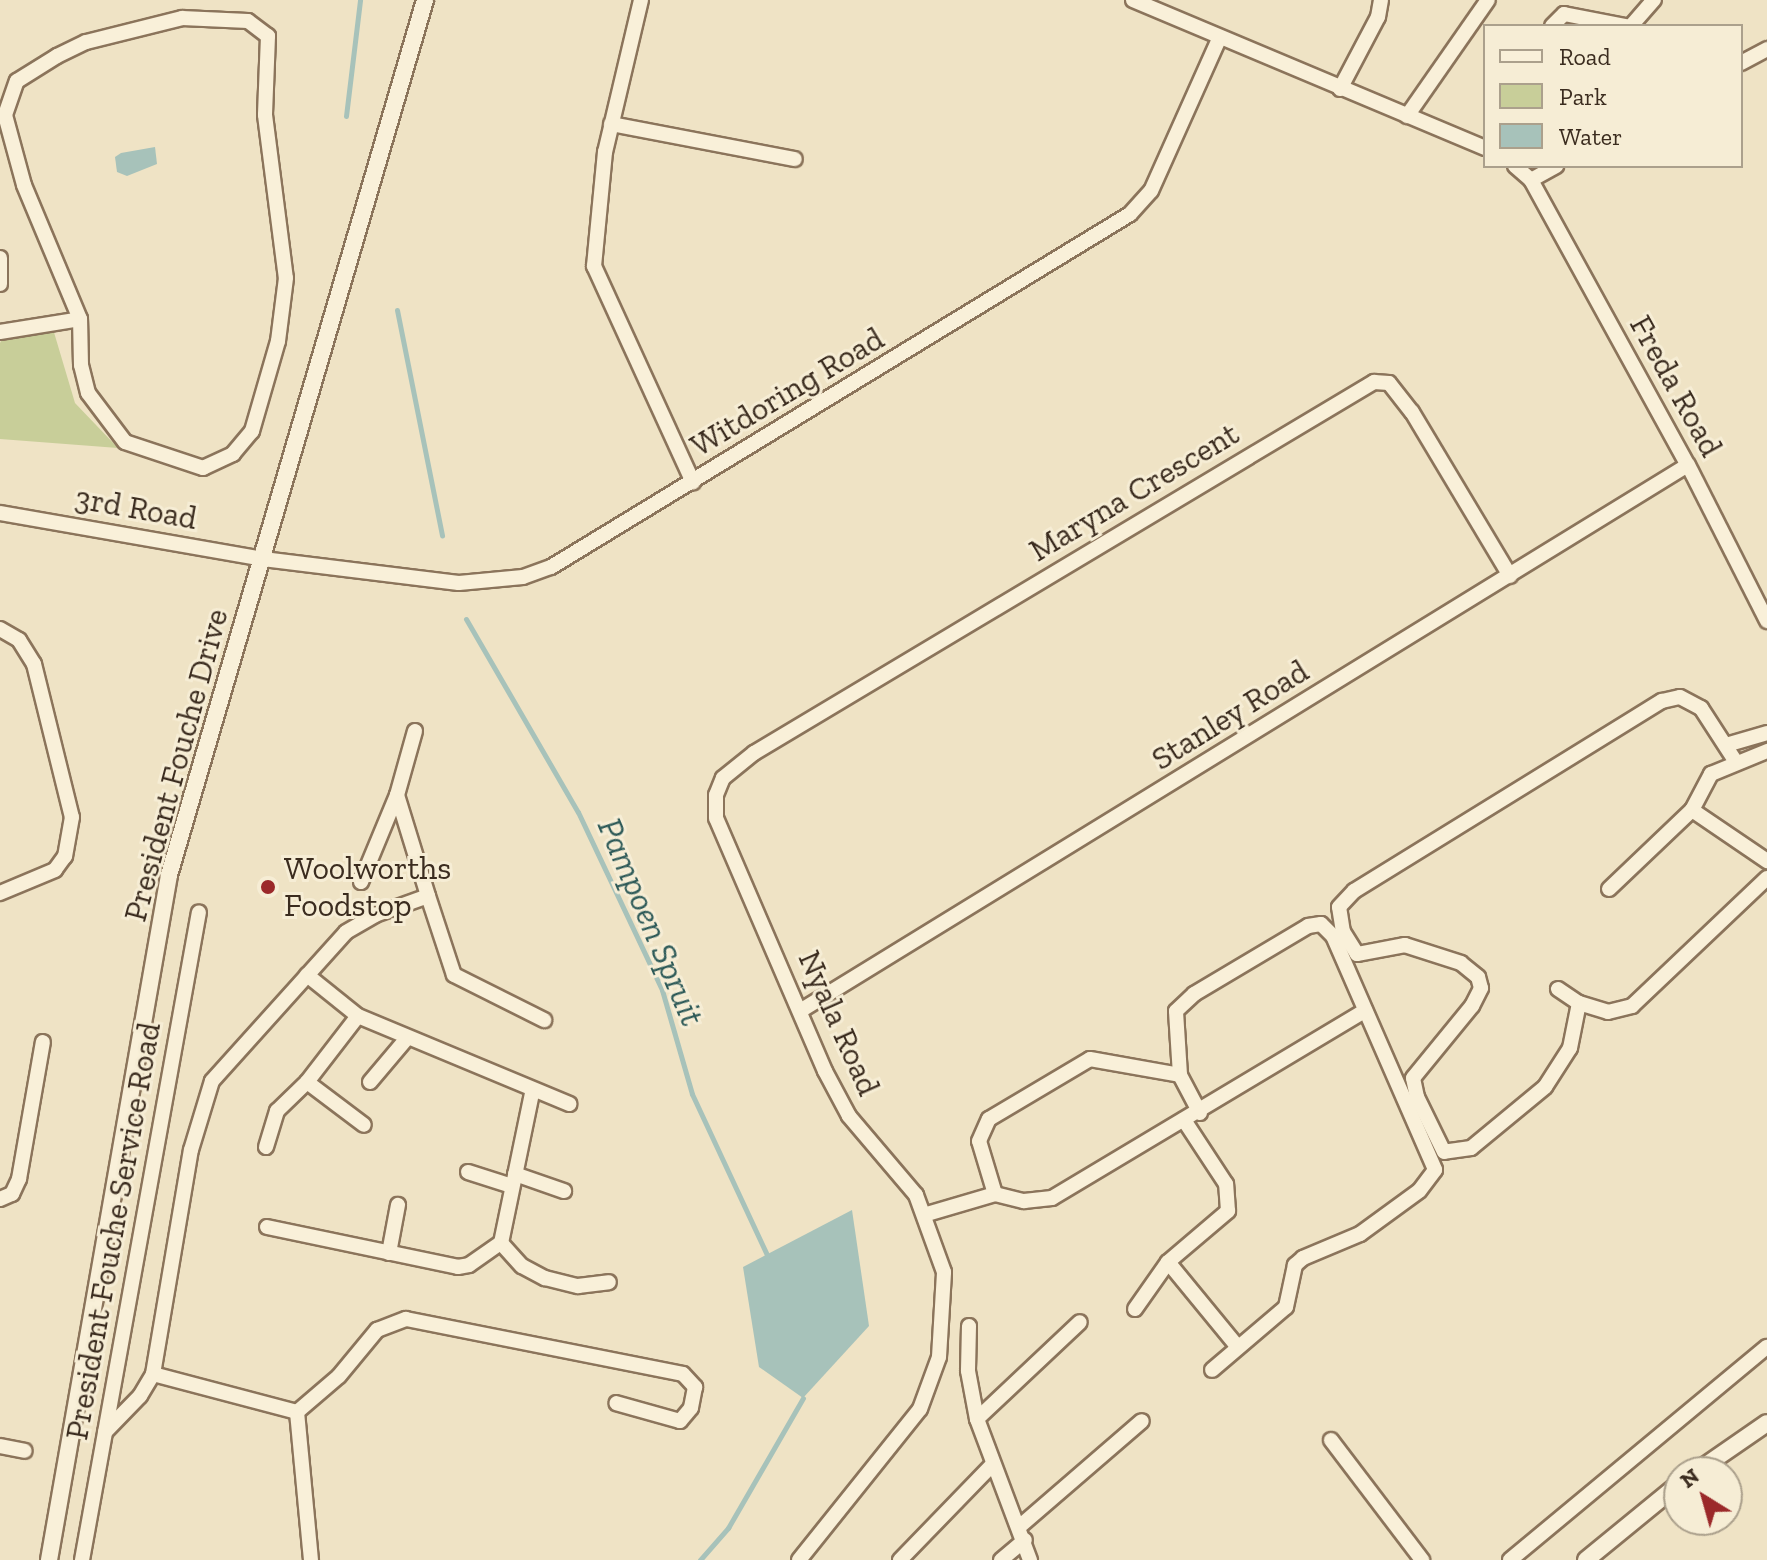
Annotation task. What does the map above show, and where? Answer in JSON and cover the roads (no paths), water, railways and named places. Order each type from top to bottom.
[{"type":"street","name":"President Fouche Drive","points":[[49,1560],[162,904],[425,0]]},
{"type":"street","points":[[641,0],[611,124],[592,242],[594,266],[693,482]]},
{"type":"street","points":[[1133,0],[1219,39],[1483,147]]},
{"type":"street","points":[[1340,89],[1378,17],[1381,0]]},
{"type":"street","points":[[1407,116],[1488,0]]},
{"type":"street","points":[[1630,24],[1654,0]]},
{"type":"street","points":[[1554,24],[1564,14],[1617,24]]},
{"type":"street","points":[[182,18],[258,24],[270,48],[265,115],[286,278],[278,341],[252,431],[233,454],[203,468],[125,442],[88,393],[81,365],[80,319],[24,185],[5,115],[10,93],[17,81],[86,42],[182,18]]},
{"type":"street","name":"Witdoring Road","points":[[263,559],[459,583],[523,577],[609,536],[1130,214],[1151,191],[1219,39]]},
{"type":"street","points":[[1743,62],[1767,49]]},
{"type":"street","points":[[611,124],[795,159]]},
{"type":"street","name":"Freda Road","points":[[1517,168],[1531,180],[1688,465],[1767,621]]},
{"type":"street","points":[[1531,180],[1552,168]]},
{"type":"street","points":[[0,258],[0,284]]},
{"type":"street","points":[[0,332],[80,319]]},
{"type":"street","name":"Maryna Crescent","points":[[720,783],[754,753],[1374,382],[1389,383],[1412,412],[1510,576]]},
{"type":"street","name":"Stanley Road","points":[[800,1011],[1688,465]]},
{"type":"street","name":"3rd Road","points":[[0,513],[263,559]]},
{"type":"street","points":[[0,629],[19,640],[34,664],[72,817],[65,856],[55,870],[0,893]]},
{"type":"street","points":[[1579,1003],[1570,1048],[1545,1087],[1471,1148],[1444,1152],[1417,1097],[1413,1078],[1472,1006],[1481,988],[1478,977],[1461,963],[1405,945],[1357,954],[1343,932],[1339,907],[1354,891],[1662,701],[1690,700],[1736,762]]},
{"type":"street","points":[[361,882],[397,795],[415,731]]},
{"type":"street","points":[[1726,745],[1767,733]]},
{"type":"street","points":[[1609,889],[1692,810],[1711,774],[1767,751]]},
{"type":"street","name":"Nyala Road","points":[[720,783],[716,818],[800,1011],[842,1105],[927,1214],[945,1295],[930,1389],[909,1425],[799,1560]]},
{"type":"street","points":[[397,795],[454,975],[544,1020]]},
{"type":"street","points":[[1692,810],[1767,861]]},
{"type":"street","points":[[1558,989],[1579,1003],[1608,1012],[1632,1006],[1767,878]]},
{"type":"street","points":[[105,1432],[140,1396],[153,1374],[203,1101],[223,1064],[357,925],[428,896]]},
{"type":"street","name":"President Fouche Service Road","points":[[82,1560],[199,912]]},
{"type":"street","points":[[1200,1113],[1180,1075],[1174,1023],[1181,1004],[1317,923],[1333,936],[1435,1170],[1419,1191],[1360,1234],[1303,1258],[1295,1265],[1286,1307],[1212,1370]]},
{"type":"street","points":[[307,975],[358,1016],[532,1093],[569,1104]]},
{"type":"street","points":[[927,1214],[995,1194],[1024,1201],[1052,1198],[1200,1113],[1365,1011]]},
{"type":"street","points":[[266,1147],[277,1111],[307,1082],[358,1016]]},
{"type":"street","points":[[370,1082],[407,1038]]},
{"type":"street","points":[[0,1199],[16,1188],[43,1042]]},
{"type":"street","points":[[995,1194],[979,1141],[989,1119],[1090,1059],[1180,1075]]},
{"type":"street","points":[[307,1082],[364,1125]]},
{"type":"street","points":[[267,1227],[458,1267],[501,1243],[532,1093]]},
{"type":"street","points":[[1135,1309],[1168,1262],[1221,1218],[1231,1199],[1184,1120]]},
{"type":"street","points":[[468,1172],[564,1191]]},
{"type":"street","points":[[389,1253],[398,1205]]},
{"type":"street","points":[[501,1243],[522,1266],[545,1278],[578,1286],[609,1282]]},
{"type":"street","points":[[1168,1262],[1237,1346]]},
{"type":"street","points":[[297,1412],[339,1376],[377,1330],[395,1319],[683,1374],[695,1387],[691,1408],[680,1421],[616,1403]]},
{"type":"street","points":[[977,1419],[1080,1322]]},
{"type":"street","points":[[969,1326],[968,1371],[977,1419],[991,1466],[1022,1533],[1030,1560]]},
{"type":"street","points":[[1510,1560],[1767,1347]]},
{"type":"street","points":[[153,1374],[297,1412]]},
{"type":"street","points":[[297,1412],[311,1560]]},
{"type":"street","points":[[1001,1560],[1022,1533],[1142,1421]]},
{"type":"street","points":[[1719,1456],[1767,1423]]},
{"type":"street","points":[[1331,1440],[1422,1560]]},
{"type":"street","points":[[0,1446],[25,1451]]},
{"type":"street","points":[[900,1560],[991,1466]]},
{"type":"street","points":[[1586,1560],[1663,1497]]},
{"type":"water","points":[[155,147],[157,164],[127,176],[117,172],[115,157],[121,153]]},
{"type":"water","points":[[852,1210],[869,1326],[803,1398],[759,1367],[743,1267]]},
{"type":"waterway","name":"Pampoen Spruit","points":[[346,116],[360,0]]},
{"type":"waterway","name":"Pampoen Spruit","points":[[397,310],[442,536]]},
{"type":"waterway","name":"Pampoen Spruit","points":[[466,619],[578,812],[662,990],[692,1094],[767,1255]]},
{"type":"waterway","name":"Pampoen Spruit","points":[[700,1560],[728,1528],[803,1398]]},
{"type":"place","name":"Woolworths Foodstop","points":[[268,887]]}]
